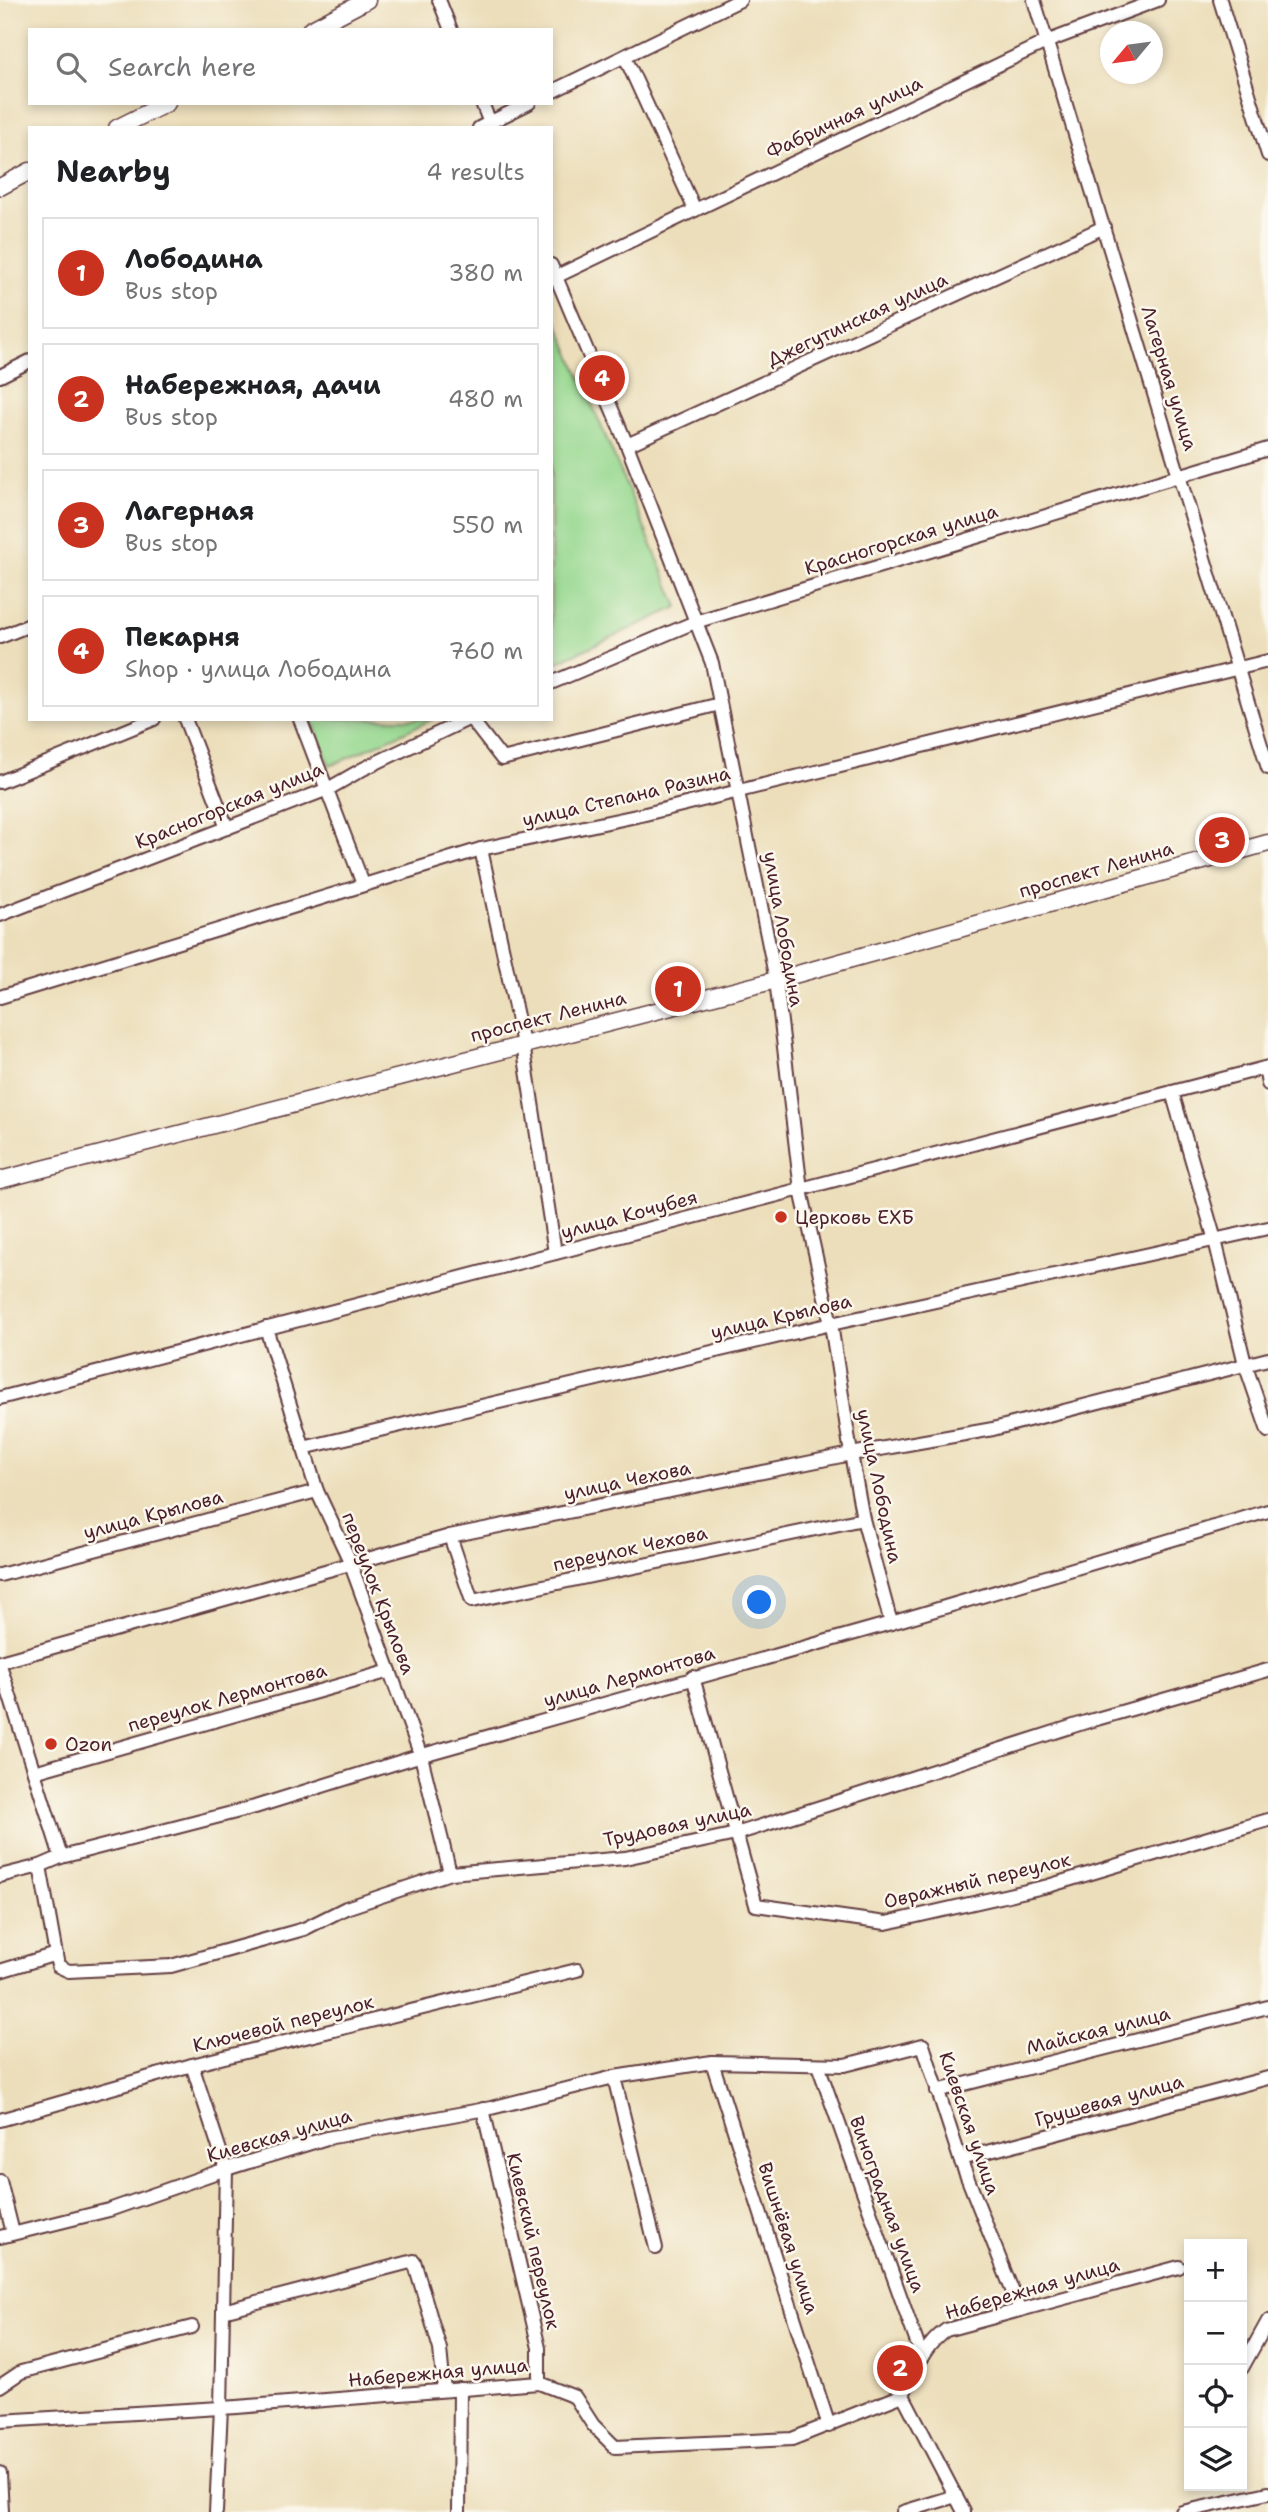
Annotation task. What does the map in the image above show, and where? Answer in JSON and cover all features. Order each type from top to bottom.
[{"type":"main road","points":[[314,28],[367,0]]},
{"type":"main road","points":[[121,126],[163,105]]},
{"type":"main road","points":[[0,187],[28,172]]},
{"type":"main road","name":"проспект Ленина","points":[[0,1180],[776,980],[1268,843]]},
{"type":"street","points":[[439,0],[450,28]]},
{"type":"street","points":[[553,91],[740,0]]},
{"type":"street","name":"Лагерная улица","points":[[1034,0],[1268,768]]},
{"type":"street","name":"Фабричная улица","points":[[553,273],[695,210],[1046,42],[1158,0]]},
{"type":"street","points":[[1220,0],[1268,155]]},
{"type":"street","points":[[625,57],[695,210]]},
{"type":"street","points":[[482,105],[487,126],[525,105]]},
{"type":"street","name":"Джегутинская улица","points":[[627,445],[1104,227]]},
{"type":"street","name":"улица Лободина","points":[[553,273],[627,445],[712,663],[776,980],[801,1190],[831,1324],[863,1519],[891,1623]]},
{"type":"street","points":[[0,376],[28,362]]},
{"type":"street","name":"Красногорская улица","points":[[553,682],[695,622],[1268,449]]},
{"type":"street","points":[[0,637],[28,626]]},
{"type":"street","name":"улица Степана Разина","points":[[0,996],[481,849],[641,815],[1268,661]]},
{"type":"street","points":[[471,721],[502,759],[720,704]]},
{"type":"street","points":[[0,782],[149,721]]},
{"type":"street","points":[[186,721],[226,828]]},
{"type":"street","points":[[301,721],[363,884]]},
{"type":"street","name":"Красногорская улица","points":[[0,915],[328,789],[363,769],[465,721]]},
{"type":"street","points":[[481,849],[523,1044],[555,1254]]},
{"type":"street","points":[[1267,1068],[1268,1084]]},
{"type":"street","name":"улица Кочубея","points":[[0,1398],[1267,1068]]},
{"type":"street","points":[[1172,1092],[1215,1240],[1245,1364],[1268,1431]]},
{"type":"street","name":"улица Крылова","points":[[303,1448],[831,1324],[1268,1228]]},
{"type":"street","name":"переулок Крылова","points":[[266,1328],[317,1491],[350,1564],[421,1756],[450,1873]]},
{"type":"street","name":"улица Чехова","points":[[0,1664],[450,1536],[851,1454],[992,1429],[1268,1359]]},
{"type":"street","name":"улица Крылова","points":[[0,1575],[317,1491]]},
{"type":"street","name":"улица Лермонтова","points":[[0,1876],[40,1866],[61,1857],[255,1807],[421,1756],[891,1623],[1268,1511]]},
{"type":"street","name":"переулок Чехова","points":[[450,1536],[472,1601],[863,1519]]},
{"type":"street","points":[[0,1664],[61,1857]]},
{"type":"street","name":"Трудовая улица","points":[[56,1954],[58,1966],[69,1971],[171,1966],[304,1928],[346,1908],[450,1873],[625,1858],[736,1834],[1086,1722],[1268,1670]]},
{"type":"street","name":"переулок Лермонтова","points":[[34,1772],[390,1671]]},
{"type":"street","name":"Овражный переулок","points":[[693,1677],[756,1905],[886,1923],[1048,1886],[1268,1820]]},
{"type":"street","points":[[0,1971],[56,1954],[40,1866]]},
{"type":"street","name":"Ключевой переулок","points":[[0,2120],[192,2065],[577,1970]]},
{"type":"street","name":"Майская улица","points":[[937,2091],[1268,2007]]},
{"type":"street","name":"Киевская улица","points":[[0,2237],[109,2210],[226,2169],[327,2138],[483,2109],[614,2077],[712,2062],[845,2065],[923,2045],[960,2158],[1020,2310]]},
{"type":"street","name":"Вишнёвая улица","points":[[712,2062],[829,2426]]},
{"type":"street","points":[[192,2065],[226,2169],[216,2512]]},
{"type":"street","name":"Виноградная улица","points":[[818,2065],[922,2357]]},
{"type":"street","points":[[614,2077],[656,2248]]},
{"type":"street","name":"Грушевая улица","points":[[960,2158],[1268,2078]]},
{"type":"street","name":"Киевский переулок","points":[[483,2109],[539,2348],[539,2383]]},
{"type":"street","points":[[0,2181],[13,2233]]},
{"type":"street","points":[[223,2311],[414,2261],[440,2349],[444,2390]]},
{"type":"street","name":"Набережная улица","points":[[0,2421],[221,2408],[539,2383],[575,2397],[593,2425],[615,2446],[792,2439],[903,2396],[922,2357],[936,2337],[946,2330],[1179,2267]]},
{"type":"street","points":[[1244,2365],[1268,2321]]},
{"type":"street","points":[[0,2386],[21,2372],[192,2327]]},
{"type":"street","points":[[459,2512],[460,2389]]},
{"type":"street","points":[[903,2396],[964,2512]]},
{"type":"street","points":[[0,2473],[2,2512]]},
{"type":"street","points":[[1182,2512],[1268,2493]]},
{"type":"street","points":[[903,2512],[956,2496]]},
{"type":"green space","points":[[553,313],[678,607],[553,664]]},
{"type":"green space","points":[[313,721],[429,721],[330,766]]},
{"type":"place","name":"Пекарня","points":[[602,378]]},
{"type":"place","name":"Лагерная","points":[[1222,840]]},
{"type":"place","name":"Лободина","points":[[678,989]]},
{"type":"place","name":"Церковь ЕХБ","points":[[781,1217]]},
{"type":"place","name":"Ozon","points":[[51,1744]]},
{"type":"place","name":"Набережная, дачи","points":[[900,2368]]}]
